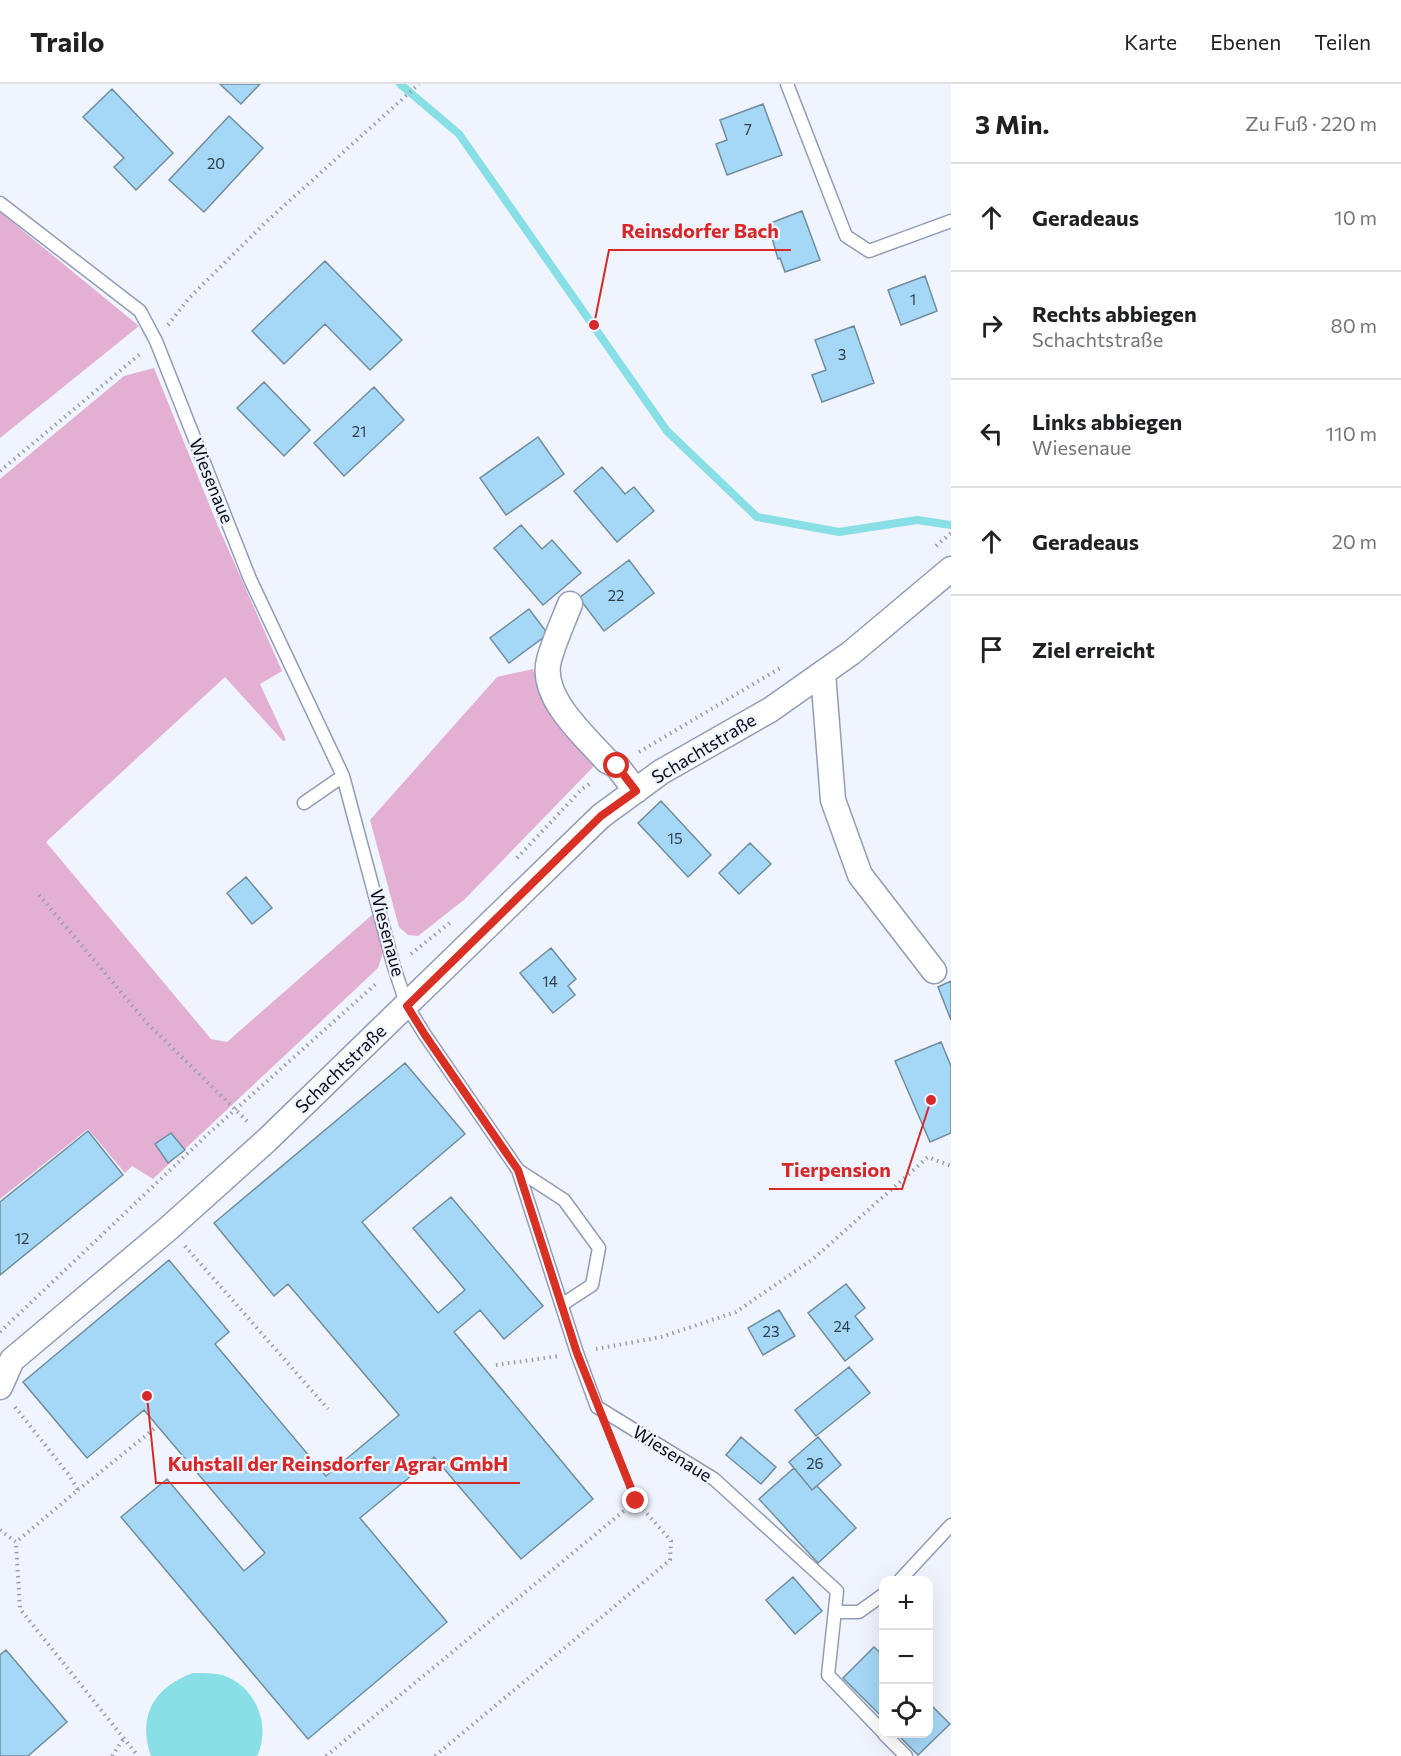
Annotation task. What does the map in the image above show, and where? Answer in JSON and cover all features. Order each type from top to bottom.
[{"type":"street","name":"Schachtstraße","points":[[7,1396],[12,1360],[169,1228],[267,1140],[601,816],[661,772],[770,710],[823,673],[851,653],[951,569]]},
{"type":"street","points":[[570,604],[548,662],[547,681],[558,705],[607,761],[617,766],[636,791]]},
{"type":"street","points":[[823,673],[833,800],[860,875],[934,971]]},
{"type":"lane","points":[[787,84],[846,236],[869,251],[951,221]]},
{"type":"lane","name":"Wiesenaue","points":[[0,203],[140,311],[156,341],[250,579],[343,776],[394,967],[407,1006],[518,1170],[577,1353],[597,1407],[714,1479],[837,1591],[828,1675],[879,1728]]},
{"type":"lane","points":[[304,803],[343,776]]},
{"type":"lane","points":[[518,1170],[564,1200],[599,1248],[592,1285],[563,1304]]},
{"type":"lane","points":[[905,1576],[951,1525]]},
{"type":"lane","points":[[835,1612],[860,1612],[879,1598]]},
{"type":"lane","name":"Wiesenaue","points":[[889,1738],[906,1756]]},
{"type":"path","points":[[0,471],[156,341],[189,298],[266,222],[419,84]]},
{"type":"path","points":[[943,540],[951,533]]},
{"type":"path","points":[[39,894],[148,1024],[267,1140]]},
{"type":"path","points":[[496,1365],[661,1337],[736,1312],[813,1259],[928,1157],[951,1166]]},
{"type":"path","points":[[169,1228],[328,1409]]},
{"type":"path","points":[[7,1396],[69,1475],[78,1490]]},
{"type":"path","points":[[435,1756],[670,1560],[671,1541],[636,1501],[597,1407]]},
{"type":"path","points":[[16,1542],[154,1429]]},
{"type":"path","points":[[326,1756],[636,1501]]},
{"type":"path","points":[[0,1530],[16,1542],[20,1609],[138,1756]]},
{"type":"path","points":[[112,1756],[124,1738]]},
{"type":"shaded area","points":[[0,212],[139,326],[0,438]]},
{"type":"shaded area","points":[[154,368],[218,526],[282,671],[260,684],[286,740],[283,741],[225,677],[46,842],[211,1039],[227,1042],[373,914],[383,952],[378,968],[153,1179],[132,1166],[125,1173],[88,1129],[0,1199],[0,479],[124,376]]},
{"type":"shaded area","points":[[533,669],[551,708],[596,764],[465,899],[418,936],[408,935],[399,927],[370,820],[497,677]]},
{"type":"water","points":[[193,1673],[222,1675],[234,1680],[252,1697],[261,1719],[261,1744],[257,1756],[151,1756],[146,1728],[152,1705],[168,1686]]},
{"type":"building","points":[[220,84],[260,84],[241,104]]},
{"type":"building","points":[[112,89],[173,153],[136,190],[114,167],[124,158],[83,117]]},
{"type":"building","points":[[763,104],[782,155],[727,175],[716,144],[727,140],[720,120]]},
{"type":"building","points":[[229,116],[263,148],[204,212],[169,180]]},
{"type":"building","points":[[802,211],[820,260],[785,272],[780,258],[778,259],[768,224]]},
{"type":"building","points":[[325,261],[402,340],[370,370],[325,324],[284,364],[252,331]]},
{"type":"building","points":[[925,276],[937,311],[901,325],[888,290]]},
{"type":"building","points":[[854,326],[874,383],[822,402],[812,375],[826,370],[815,340]]},
{"type":"building","points":[[264,382],[310,430],[284,456],[237,408]]},
{"type":"building","points":[[374,387],[404,420],[344,476],[314,443]]},
{"type":"building","points":[[538,437],[564,474],[506,515],[480,478]]},
{"type":"building","points":[[602,467],[625,494],[634,487],[654,511],[617,542],[574,491]]},
{"type":"building","points":[[521,525],[542,549],[552,540],[581,573],[543,605],[494,548]]},
{"type":"building","points":[[629,560],[654,593],[604,631],[579,598]]},
{"type":"building","points":[[529,609],[548,634],[509,663],[490,638]]},
{"type":"building","points":[[661,801],[711,855],[688,877],[638,823]]},
{"type":"building","points":[[750,843],[771,864],[739,894],[719,873]]},
{"type":"building","points":[[246,877],[272,908],[252,924],[227,893]]},
{"type":"building","points":[[551,948],[576,979],[568,986],[575,995],[553,1013],[520,973]]},
{"type":"building","points":[[951,981],[951,1020],[938,987]]},
{"type":"building","points":[[941,1042],[951,1066],[951,1133],[930,1142],[895,1061]]},
{"type":"building","points":[[405,1063],[465,1134],[362,1222],[438,1313],[465,1290],[413,1228],[451,1197],[543,1306],[504,1339],[480,1310],[454,1332],[593,1499],[521,1559],[434,1457],[360,1518],[447,1622],[308,1739],[121,1517],[167,1479],[244,1571],[265,1553],[144,1410],[87,1458],[23,1382],[169,1260],[229,1332],[215,1344],[326,1476],[399,1415],[288,1284],[274,1296],[214,1223]]},
{"type":"building","points":[[88,1131],[123,1175],[0,1275],[0,1202]]},
{"type":"building","points":[[171,1133],[185,1150],[168,1163],[155,1144]]},
{"type":"building","points":[[846,1284],[865,1308],[855,1316],[873,1339],[845,1361],[808,1313]]},
{"type":"building","points":[[779,1310],[795,1336],[763,1355],[748,1328]]},
{"type":"building","points":[[849,1367],[870,1393],[816,1436],[795,1410]]},
{"type":"building","points":[[741,1437],[776,1467],[761,1484],[726,1455]]},
{"type":"building","points":[[818,1437],[841,1465],[812,1490],[789,1462]]},
{"type":"building","points":[[794,1468],[812,1490],[817,1486],[856,1528],[818,1563],[759,1499]]},
{"type":"building","points":[[793,1577],[822,1611],[795,1634],[766,1600]]},
{"type":"building","points":[[874,1647],[879,1652],[879,1714],[843,1678]]},
{"type":"building","points":[[6,1650],[67,1722],[28,1756],[0,1756],[0,1655]]},
{"type":"building","points":[[933,1707],[950,1724],[918,1755],[901,1738],[933,1738]]},
{"type":"waterway","points":[[400,84],[459,134],[667,431],[757,517],[839,532],[917,520],[951,525]]},
{"type":"place","name":"Reinsdorfer Bach","points":[[594,325]]},
{"type":"place","name":"Tierpension","points":[[931,1100]]},
{"type":"place","name":"Kuhstall der Reinsdorfer Agrar GmbH","points":[[147,1396]]},
{"type":"route","points":[[617,766],[636,791],[601,816],[407,1006],[518,1170],[577,1353],[636,1501]]}]
